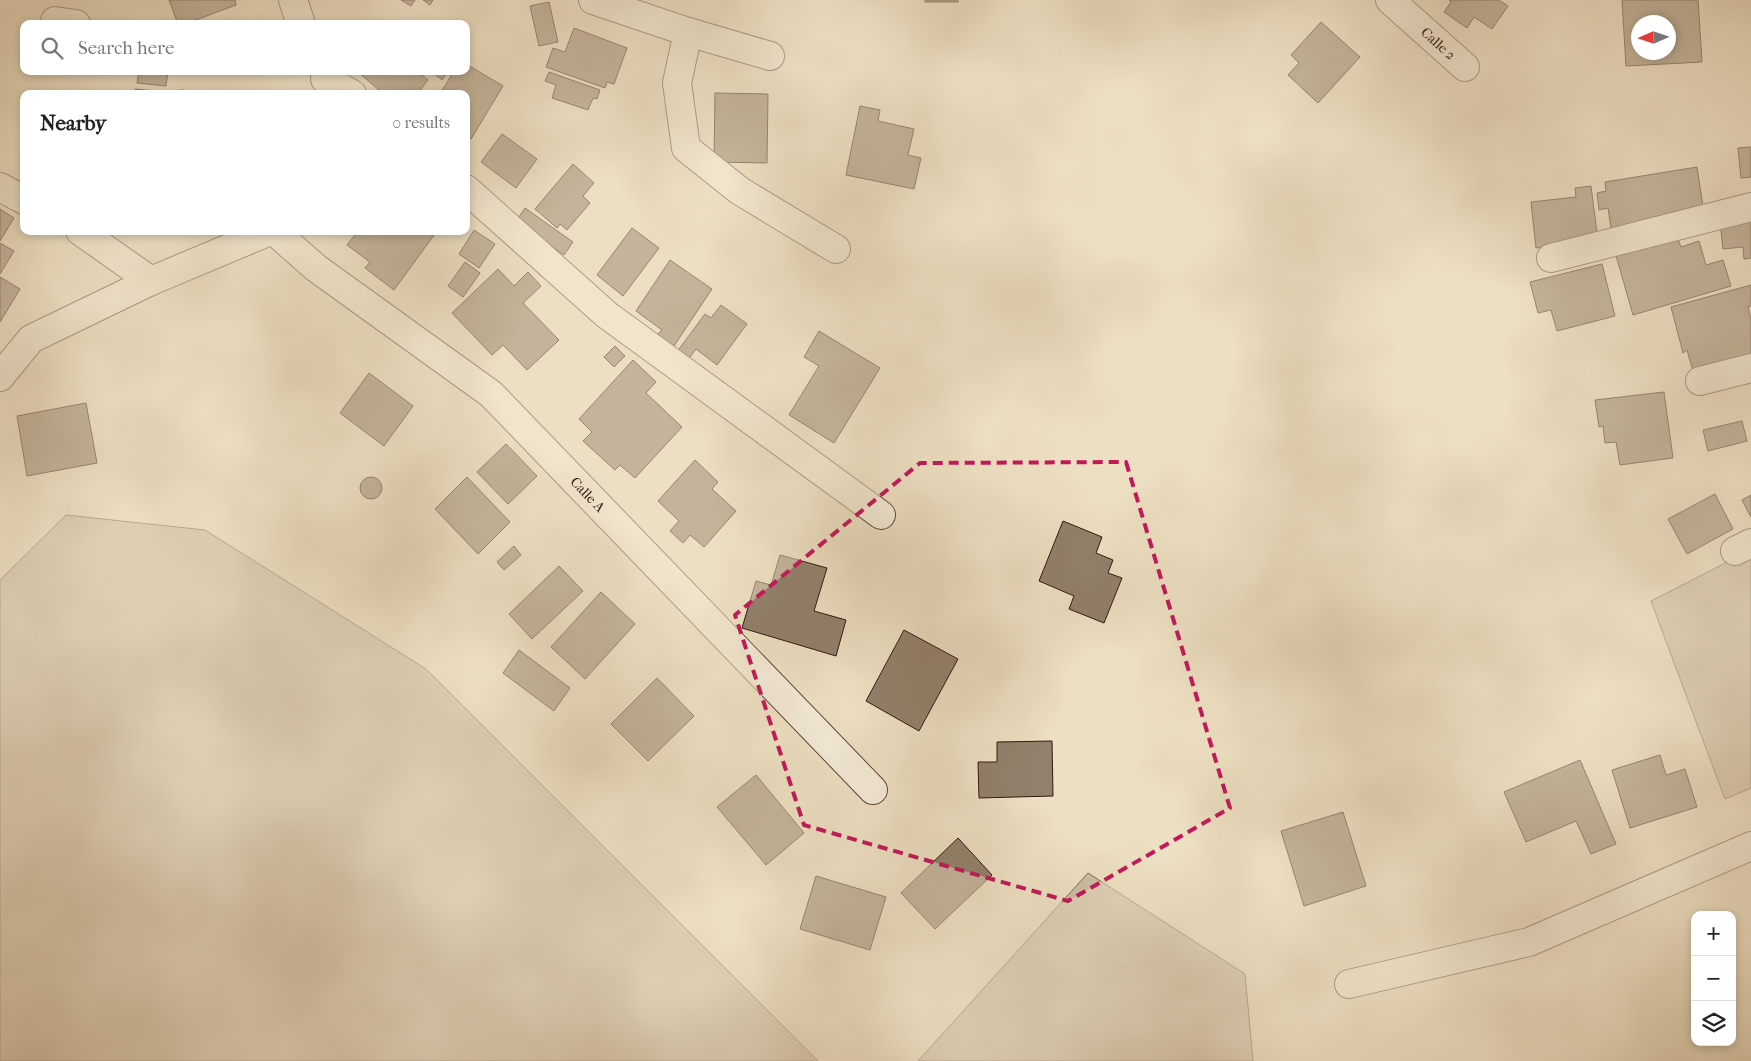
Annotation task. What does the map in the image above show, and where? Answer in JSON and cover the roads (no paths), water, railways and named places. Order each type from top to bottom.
[{"type":"street","points":[[293,0],[300,20]]},
{"type":"street","points":[[593,0],[688,32],[770,56]]},
{"type":"street","name":"Calle 2","points":[[1390,0],[1464,67]]},
{"type":"street","points":[[688,32],[677,83],[686,148],[740,191],[836,249]]},
{"type":"street","points":[[325,81],[344,90]]},
{"type":"street","points":[[0,187],[20,198]]},
{"type":"street","points":[[470,193],[607,315],[881,515]]},
{"type":"street","points":[[1551,258],[1751,207]]},
{"type":"street","points":[[86,235],[152,281]]},
{"type":"street","points":[[0,377],[31,339],[152,281],[261,235]]},
{"type":"street","name":"Calle A","points":[[279,235],[316,268],[491,394],[873,790]]},
{"type":"street","points":[[1700,380],[1751,368]]},
{"type":"street","points":[[1349,984],[1529,942],[1751,846]]}]
